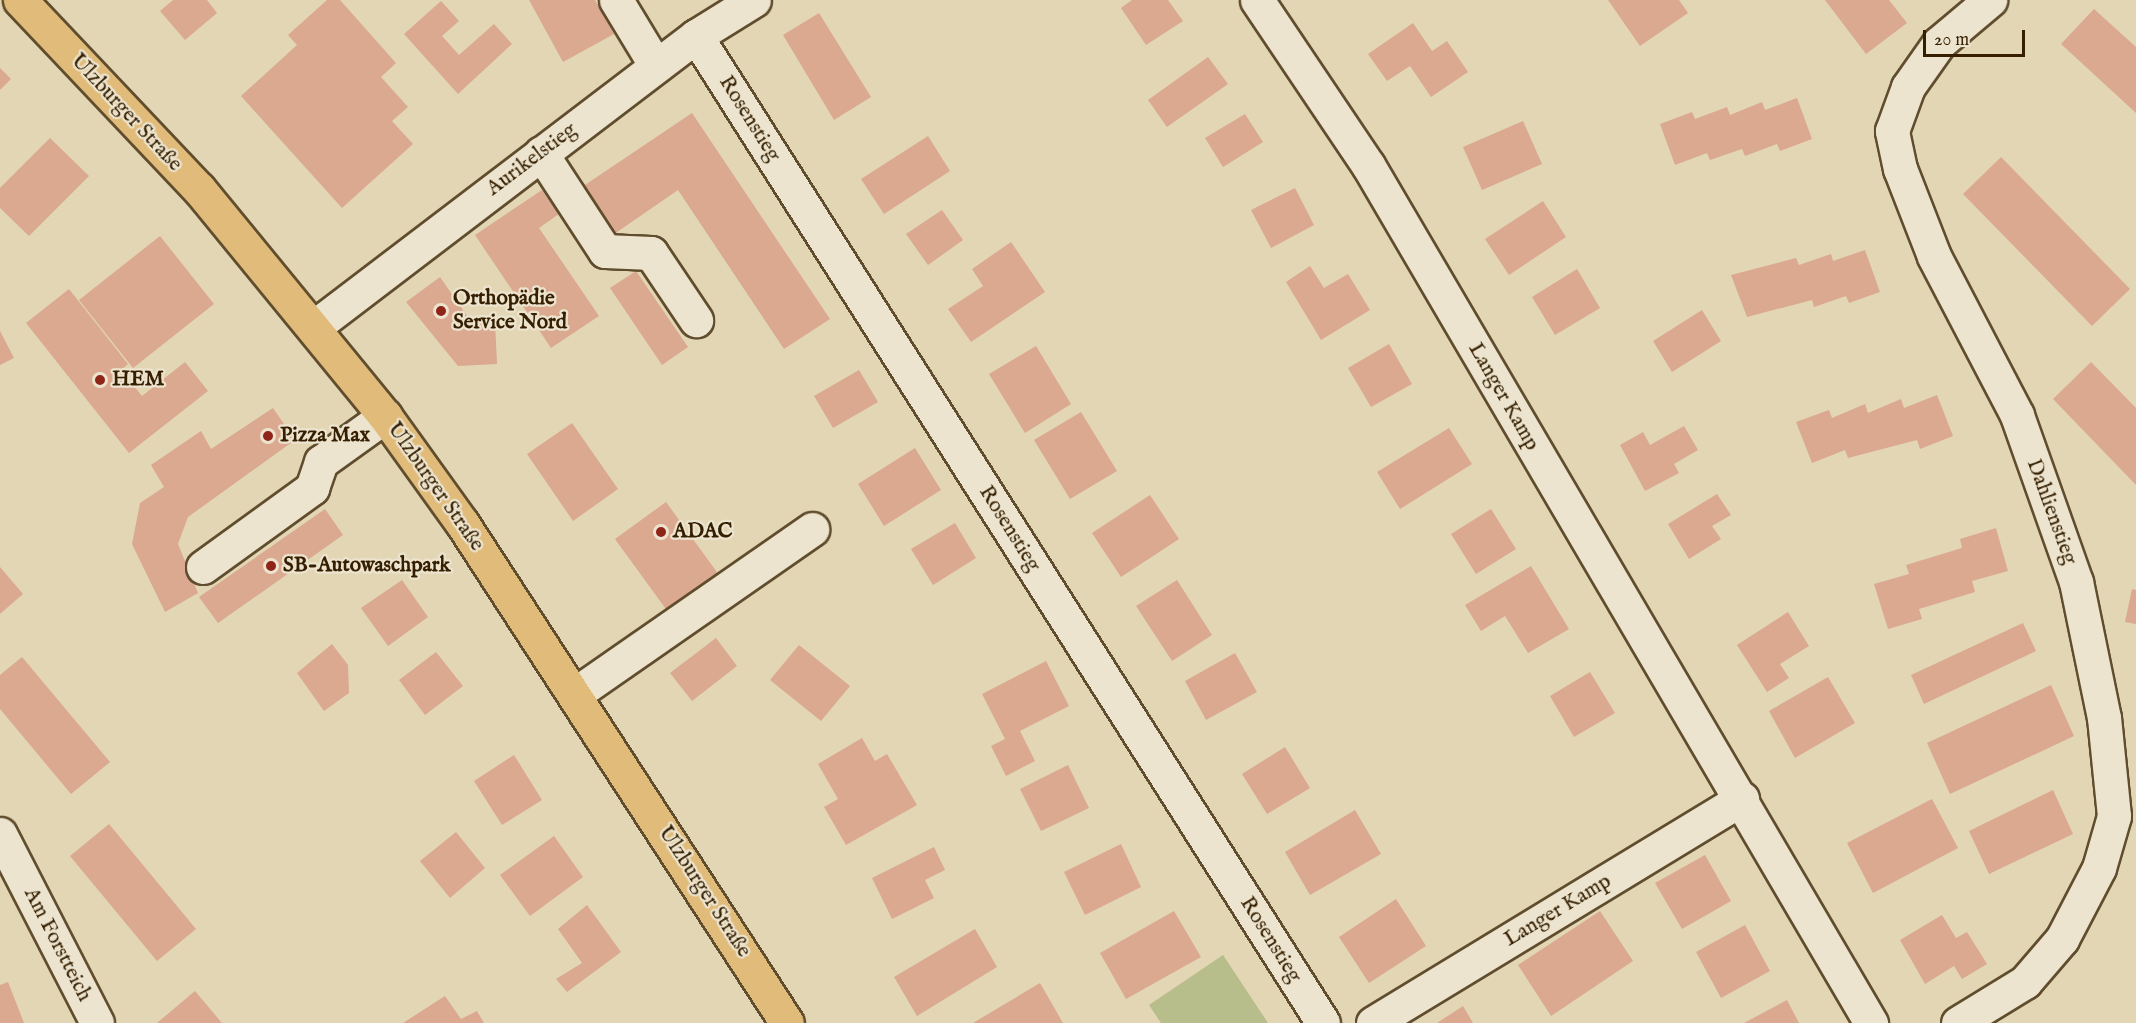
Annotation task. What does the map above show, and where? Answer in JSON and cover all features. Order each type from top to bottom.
[{"type":"main road","name":"Ulzburger Straße","points":[[20,0],[199,189],[385,416],[575,694],[787,1023]]},
{"type":"street","points":[[616,0],[656,66]]},
{"type":"street","name":"Aurikelstieg","points":[[314,327],[696,36],[754,0]]},
{"type":"street","name":"Langer Kamp","points":[[1257,0],[1368,165],[1742,799],[1871,1023]]},
{"type":"street","name":"Dahlienstieg","points":[[1958,1023],[2025,982],[2062,939],[2095,878],[2114,816],[2104,718],[2076,582],[2017,415],[1934,256],[1900,169],[1892,132],[1908,87],[1939,43],[1990,0]]},
{"type":"street","name":"Rosenstieg","points":[[696,36],[1323,1023]]},
{"type":"street","points":[[541,153],[605,251],[651,253],[696,320]]},
{"type":"street","points":[[203,567],[312,488],[321,462],[385,416]]},
{"type":"street","points":[[575,694],[812,529]]},
{"type":"street","name":"Langer Kamp","points":[[1373,1023],[1742,799]]},
{"type":"street","name":"Am Forstteich","points":[[0,834],[97,1023]]},
{"type":"green space","points":[[1223,955],[1268,1023],[1161,1023],[1149,1005]]},
{"type":"building","points":[[173,0],[207,0],[217,13],[185,40],[160,11]]},
{"type":"building","points":[[327,0],[340,0],[396,63],[381,77],[408,107],[392,121],[413,144],[342,208],[241,96],[297,45],[288,35]]},
{"type":"building","points":[[529,0],[595,0],[614,34],[563,62]]},
{"type":"building","points":[[1132,0],[1168,0],[1183,21],[1146,45],[1121,8]]},
{"type":"building","points":[[1608,0],[1679,0],[1688,13],[1640,46]]},
{"type":"building","points":[[1825,0],[1889,0],[1907,23],[1866,54]]},
{"type":"building","points":[[441,1],[459,21],[442,36],[459,55],[494,24],[512,44],[458,94],[404,34]]},
{"type":"building","points":[[2094,9],[2136,47],[2136,113],[2061,44]]},
{"type":"building","points":[[819,13],[871,97],[834,120],[783,35]]},
{"type":"building","points":[[1413,23],[1432,51],[1447,41],[1468,72],[1431,97],[1410,66],[1387,81],[1368,54]]},
{"type":"building","points":[[1208,57],[1228,84],[1167,127],[1148,100]]},
{"type":"building","points":[[0,68],[11,79],[0,90]]},
{"type":"building","points":[[1797,98],[1812,139],[1780,151],[1777,144],[1745,156],[1742,149],[1710,160],[1707,153],[1675,165],[1660,124],[1692,112],[1695,119],[1727,107],[1730,115],[1762,102],[1765,110]]},
{"type":"building","points":[[692,113],[830,319],[784,349],[678,190],[607,239],[576,191]]},
{"type":"building","points":[[1245,114],[1263,142],[1223,167],[1205,138]]},
{"type":"building","points":[[1523,121],[1542,164],[1482,190],[1463,147]]},
{"type":"building","points":[[928,136],[950,171],[884,214],[861,179]]},
{"type":"building","points":[[50,138],[89,176],[29,236],[0,208],[0,188]]},
{"type":"building","points":[[2001,157],[2130,289],[2092,326],[1963,194]]},
{"type":"building","points":[[1295,188],[1314,225],[1271,248],[1251,210]]},
{"type":"building","points":[[542,190],[559,214],[539,228],[599,316],[551,348],[475,235]]},
{"type":"building","points":[[1543,201],[1566,237],[1509,275],[1485,239]]},
{"type":"building","points":[[942,210],[963,240],[928,265],[906,234]]},
{"type":"building","points":[[160,236],[214,304],[133,368],[79,300]]},
{"type":"building","points":[[1011,242],[1045,292],[971,342],[948,309],[983,286],[972,269]]},
{"type":"building","points":[[1865,250],[1880,292],[1849,303],[1846,296],[1814,307],[1812,300],[1747,317],[1731,275],[1796,258],[1799,265],[1831,254],[1833,261]]},
{"type":"building","points":[[1310,266],[1324,288],[1348,274],[1370,310],[1321,340],[1286,282]]},
{"type":"building","points":[[1577,269],[1600,308],[1555,335],[1532,297]]},
{"type":"building","points":[[636,271],[688,347],[662,365],[610,288]]},
{"type":"building","points":[[440,277],[472,323],[495,322],[497,364],[458,366],[406,302]]},
{"type":"building","name":"HEM","points":[[69,289],[128,364],[121,370],[142,396],[185,362],[208,391],[129,453],[26,323]]},
{"type":"building","points":[[1702,310],[1721,341],[1672,372],[1653,341]]},
{"type":"building","points":[[0,331],[14,358],[0,365]]},
{"type":"building","points":[[1389,344],[1412,384],[1371,407],[1348,368]]},
{"type":"building","points":[[1036,346],[1071,404],[1025,433],[989,374]]},
{"type":"building","points":[[2091,362],[2136,408],[2136,485],[2053,399]]},
{"type":"building","points":[[859,370],[878,402],[833,428],[814,396]]},
{"type":"building","points":[[1937,395],[1953,436],[1920,449],[1917,440],[1848,458],[1845,450],[1812,463],[1796,422],[1829,410],[1832,418],[1865,404],[1868,413],[1901,399],[1904,408]]},
{"type":"building","points":[[273,408],[295,440],[188,517],[178,544],[198,593],[165,612],[132,544],[140,503],[164,487],[151,465],[201,431],[211,449]]},
{"type":"building","points":[[1081,412],[1117,471],[1070,499],[1034,440]]},
{"type":"building","points":[[572,423],[618,489],[573,521],[527,454]]},
{"type":"building","points":[[1684,426],[1698,450],[1674,464],[1679,473],[1645,491],[1620,445],[1643,432],[1650,445]]},
{"type":"building","points":[[1449,428],[1472,464],[1400,509],[1377,472]]},
{"type":"building","points":[[915,448],[941,490],[884,526],[858,484]]},
{"type":"building","points":[[1717,494],[1731,515],[1712,526],[1721,539],[1689,559],[1668,524]]},
{"type":"building","points":[[1150,495],[1179,539],[1121,577],[1092,533]]},
{"type":"building","points":[[666,502],[719,575],[668,612],[615,539]]},
{"type":"building","name":"SB-Autowaschpark","points":[[325,509],[343,535],[218,623],[199,597]]},
{"type":"building","points":[[1491,509],[1516,549],[1476,574],[1451,534]]},
{"type":"building","points":[[955,523],[976,558],[933,585],[911,549]]},
{"type":"building","points":[[1996,528],[2008,571],[1972,581],[1975,592],[1919,609],[1922,619],[1888,629],[1874,584],[1909,574],[1906,565],[1962,548],[1960,539]]},
{"type":"building","points":[[1531,566],[1569,629],[1528,653],[1505,616],[1481,631],[1465,605]]},
{"type":"building","points":[[0,567],[23,594],[0,614]]},
{"type":"building","points":[[402,580],[428,617],[388,646],[361,608]]},
{"type":"building","points":[[1177,580],[1212,635],[1172,661],[1136,606]]},
{"type":"building","points":[[2132,589],[2136,590],[2136,624],[2125,622]]},
{"type":"building","points":[[1788,612],[1809,646],[1780,664],[1789,678],[1767,692],[1737,645]]},
{"type":"building","points":[[2023,623],[2036,651],[1924,704],[1911,675]]},
{"type":"building","points":[[716,638],[737,666],[692,701],[670,673]]},
{"type":"building","points":[[332,644],[348,665],[349,693],[324,711],[297,673]]},
{"type":"building","points":[[799,645],[850,686],[821,721],[770,680]]},
{"type":"building","points":[[436,652],[463,686],[425,715],[399,680]]},
{"type":"building","points":[[1235,653],[1257,692],[1206,720],[1185,681]]},
{"type":"building","points":[[22,657],[110,762],[71,794],[0,709],[0,675]]},
{"type":"building","points":[[1046,661],[1069,706],[1020,731],[1035,761],[1006,776],[991,746],[1005,739],[982,694]]},
{"type":"building","points":[[1590,672],[1615,713],[1574,737],[1550,696]]},
{"type":"building","points":[[1828,677],[1855,723],[1795,758],[1769,711]]},
{"type":"building","points":[[2051,685],[2074,736],[1950,794],[1927,743]]},
{"type":"building","points":[[862,738],[875,761],[887,754],[917,805],[846,845],[824,807],[838,799],[818,764]]},
{"type":"building","points":[[1285,747],[1310,788],[1267,814],[1242,774]]},
{"type":"building","points":[[514,755],[542,800],[502,825],[474,781]]},
{"type":"building","points":[[1068,765],[1089,808],[1041,831],[1020,789]]},
{"type":"building","points":[[2053,790],[2073,834],[1989,874],[1969,831]]},
{"type":"building","points":[[1932,799],[1958,848],[1873,893],[1847,843]]},
{"type":"building","points":[[1355,810],[1381,854],[1310,895],[1285,852]]},
{"type":"building","points":[[109,824],[196,929],[157,961],[70,856]]},
{"type":"building","points":[[456,832],[485,868],[450,898],[420,861]]},
{"type":"building","points":[[554,836],[583,877],[530,916],[500,875]]},
{"type":"building","points":[[1121,844],[1141,887],[1085,915],[1064,872]]},
{"type":"building","points":[[934,847],[945,870],[925,880],[934,898],[892,919],[872,878]]},
{"type":"building","points":[[1705,855],[1731,901],[1682,929],[1655,883]]},
{"type":"building","points":[[1396,899],[1426,946],[1369,983],[1339,937]]},
{"type":"building","points":[[587,905],[621,952],[567,992],[556,979],[582,963],[558,929]]},
{"type":"building","points":[[1174,911],[1201,957],[1126,999],[1100,953]]},
{"type":"building","points":[[1600,911],[1633,961],[1551,1016],[1518,965]]},
{"type":"building","points":[[1942,915],[1956,938],[1967,932],[1987,964],[1962,979],[1954,966],[1925,984],[1900,940]]},
{"type":"building","points":[[1745,925],[1770,971],[1721,998],[1696,952]]},
{"type":"building","points":[[975,929],[997,967],[917,1016],[894,977]]},
{"type":"building","points":[[8,982],[24,1023],[0,1023],[0,985]]},
{"type":"building","points":[[1040,983],[1063,1023],[973,1023]]},
{"type":"building","points":[[195,991],[222,1023],[157,1023]]},
{"type":"building","points":[[445,996],[461,1019],[477,1011],[484,1023],[403,1023]]},
{"type":"building","points":[[1787,1000],[1799,1023],[1744,1023]]},
{"type":"building","points":[[1463,1006],[1473,1023],[1437,1023]]},
{"type":"place","name":"Orthopädie Service Nord","points":[[441,311]]},
{"type":"place","name":"HEM","points":[[100,380]]},
{"type":"place","name":"Pizza Max","points":[[268,436]]},
{"type":"place","name":"ADAC","points":[[661,532]]},
{"type":"place","name":"SB-Autowaschpark","points":[[271,566]]}]
